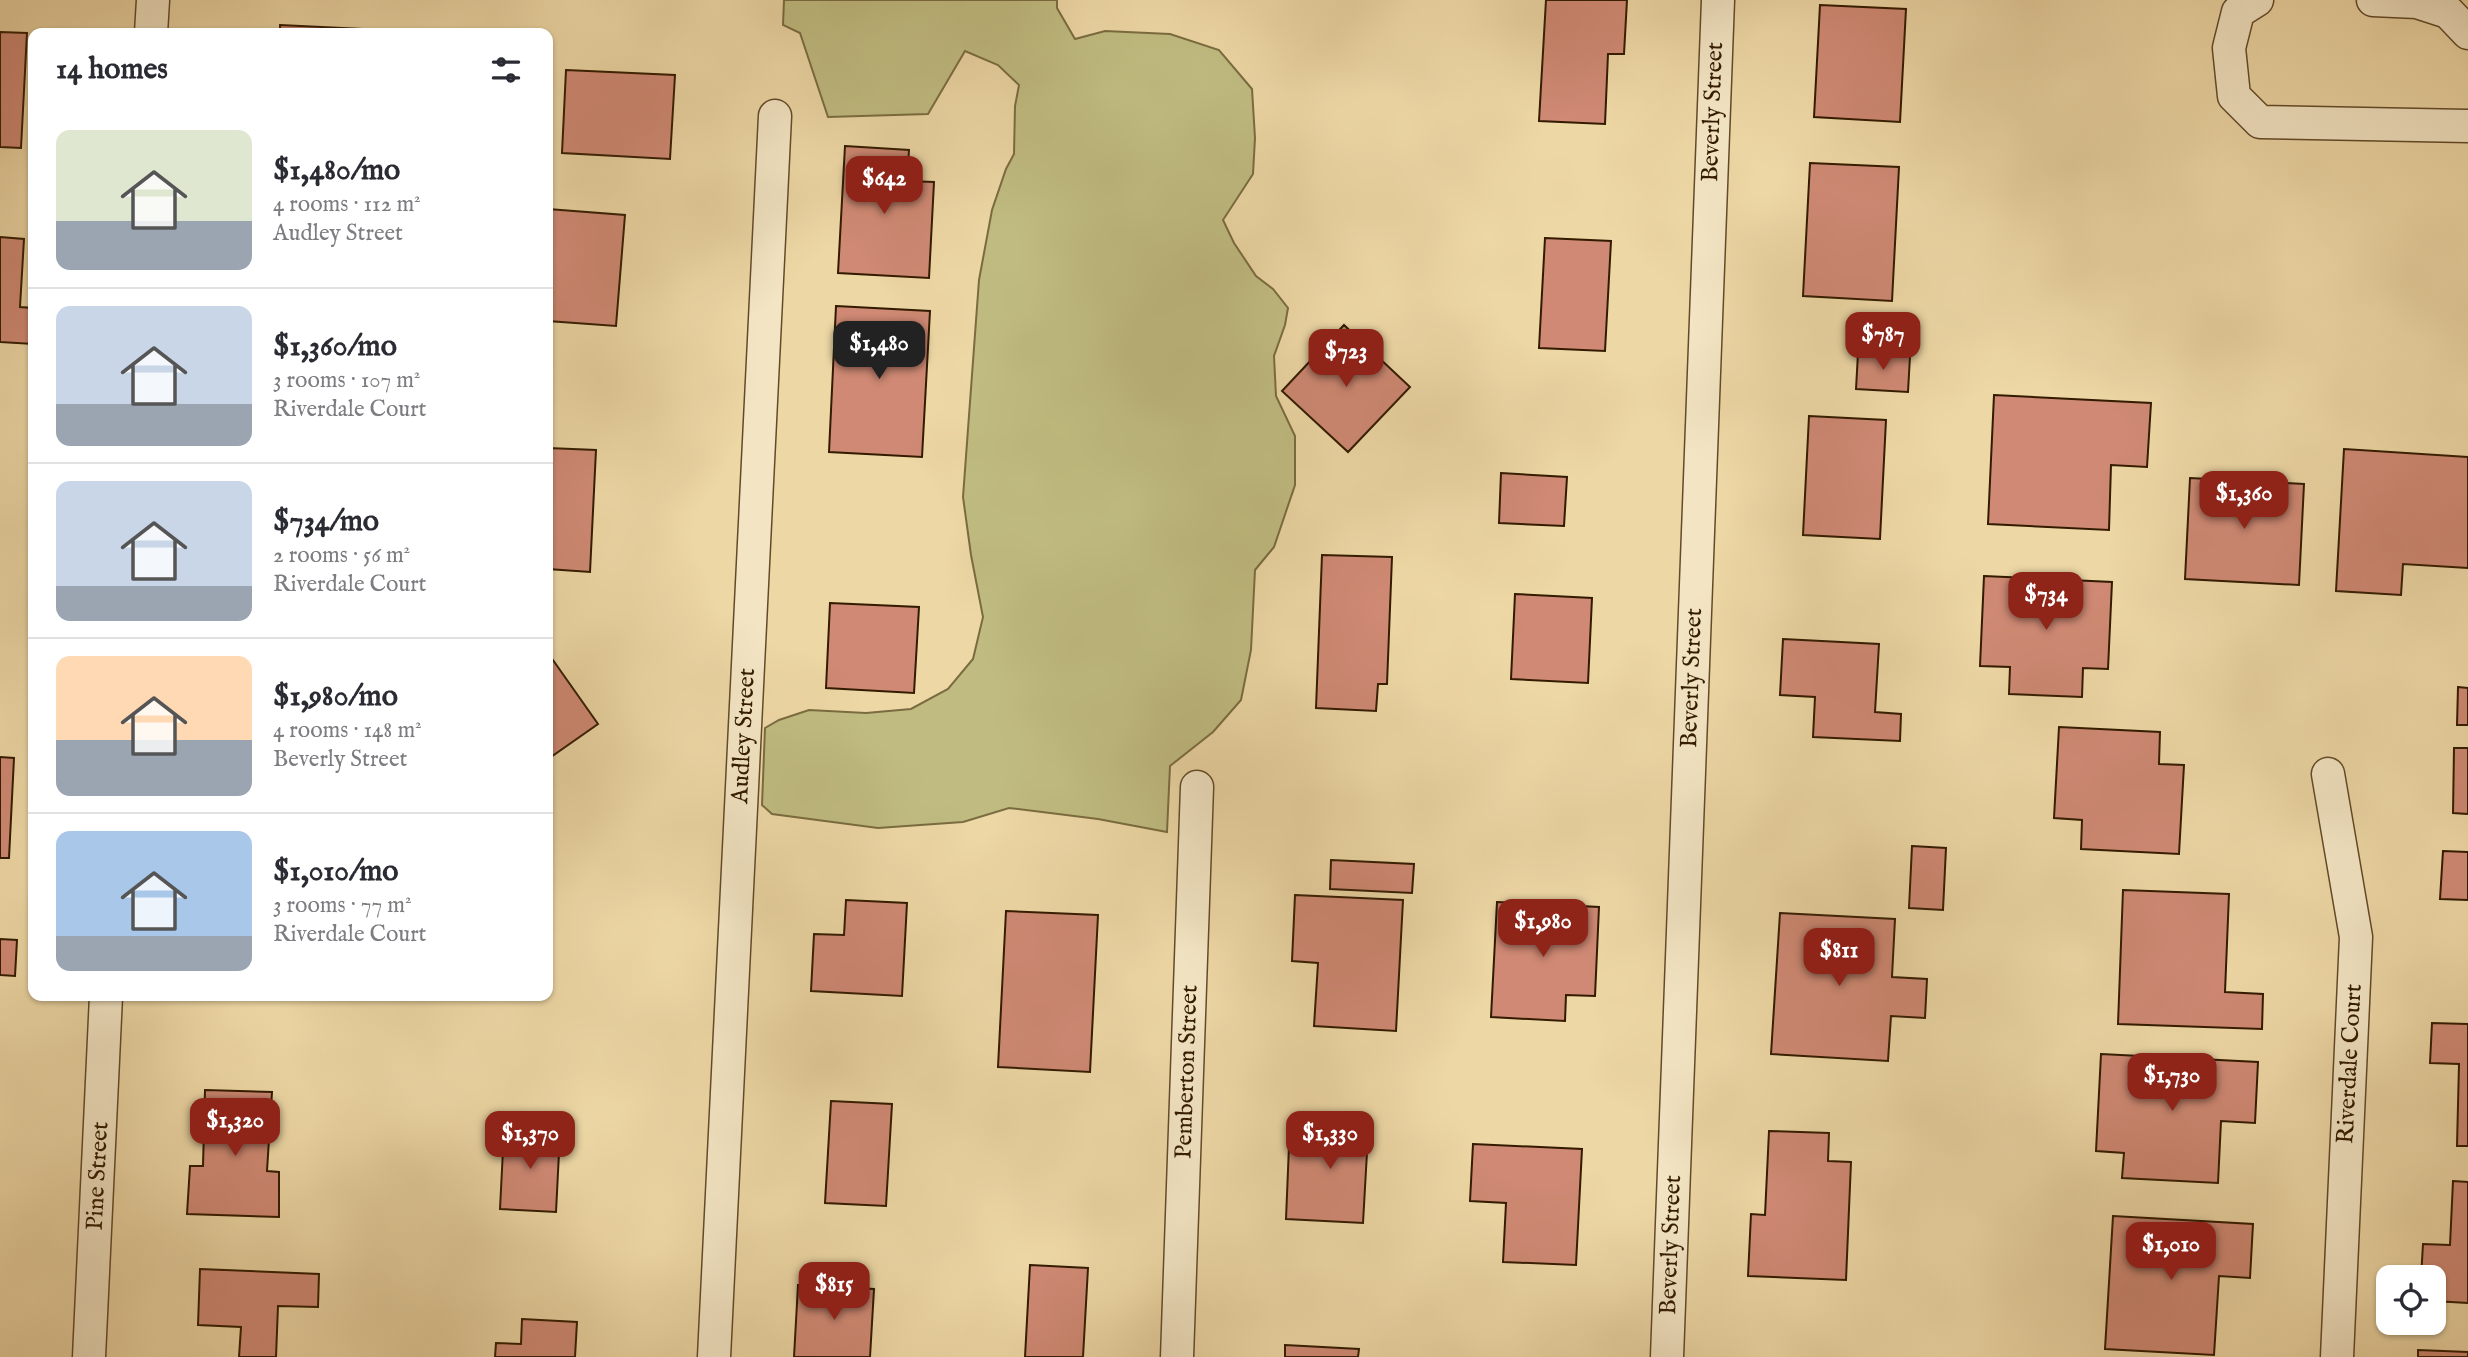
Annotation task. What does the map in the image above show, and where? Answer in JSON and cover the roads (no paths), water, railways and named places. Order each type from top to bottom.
[{"type":"street","points":[[151,28],[153,0]]},
{"type":"street","name":"Beverly Street","points":[[1667,1357],[1717,0]]},
{"type":"street","points":[[2257,0],[2238,12],[2229,48],[2234,96],[2260,122],[2468,127]]},
{"type":"street","points":[[2372,0],[2417,2],[2448,12],[2468,33]]},
{"type":"street","name":"Audley Street","points":[[714,1357],[775,116]]},
{"type":"street","name":"Riverdale Court","points":[[2328,774],[2356,937],[2337,1357]]},
{"type":"street","name":"Pemberton Street","points":[[1177,1357],[1198,787]]},
{"type":"street","name":"Pine Street","points":[[89,1357],[106,1001]]}]
